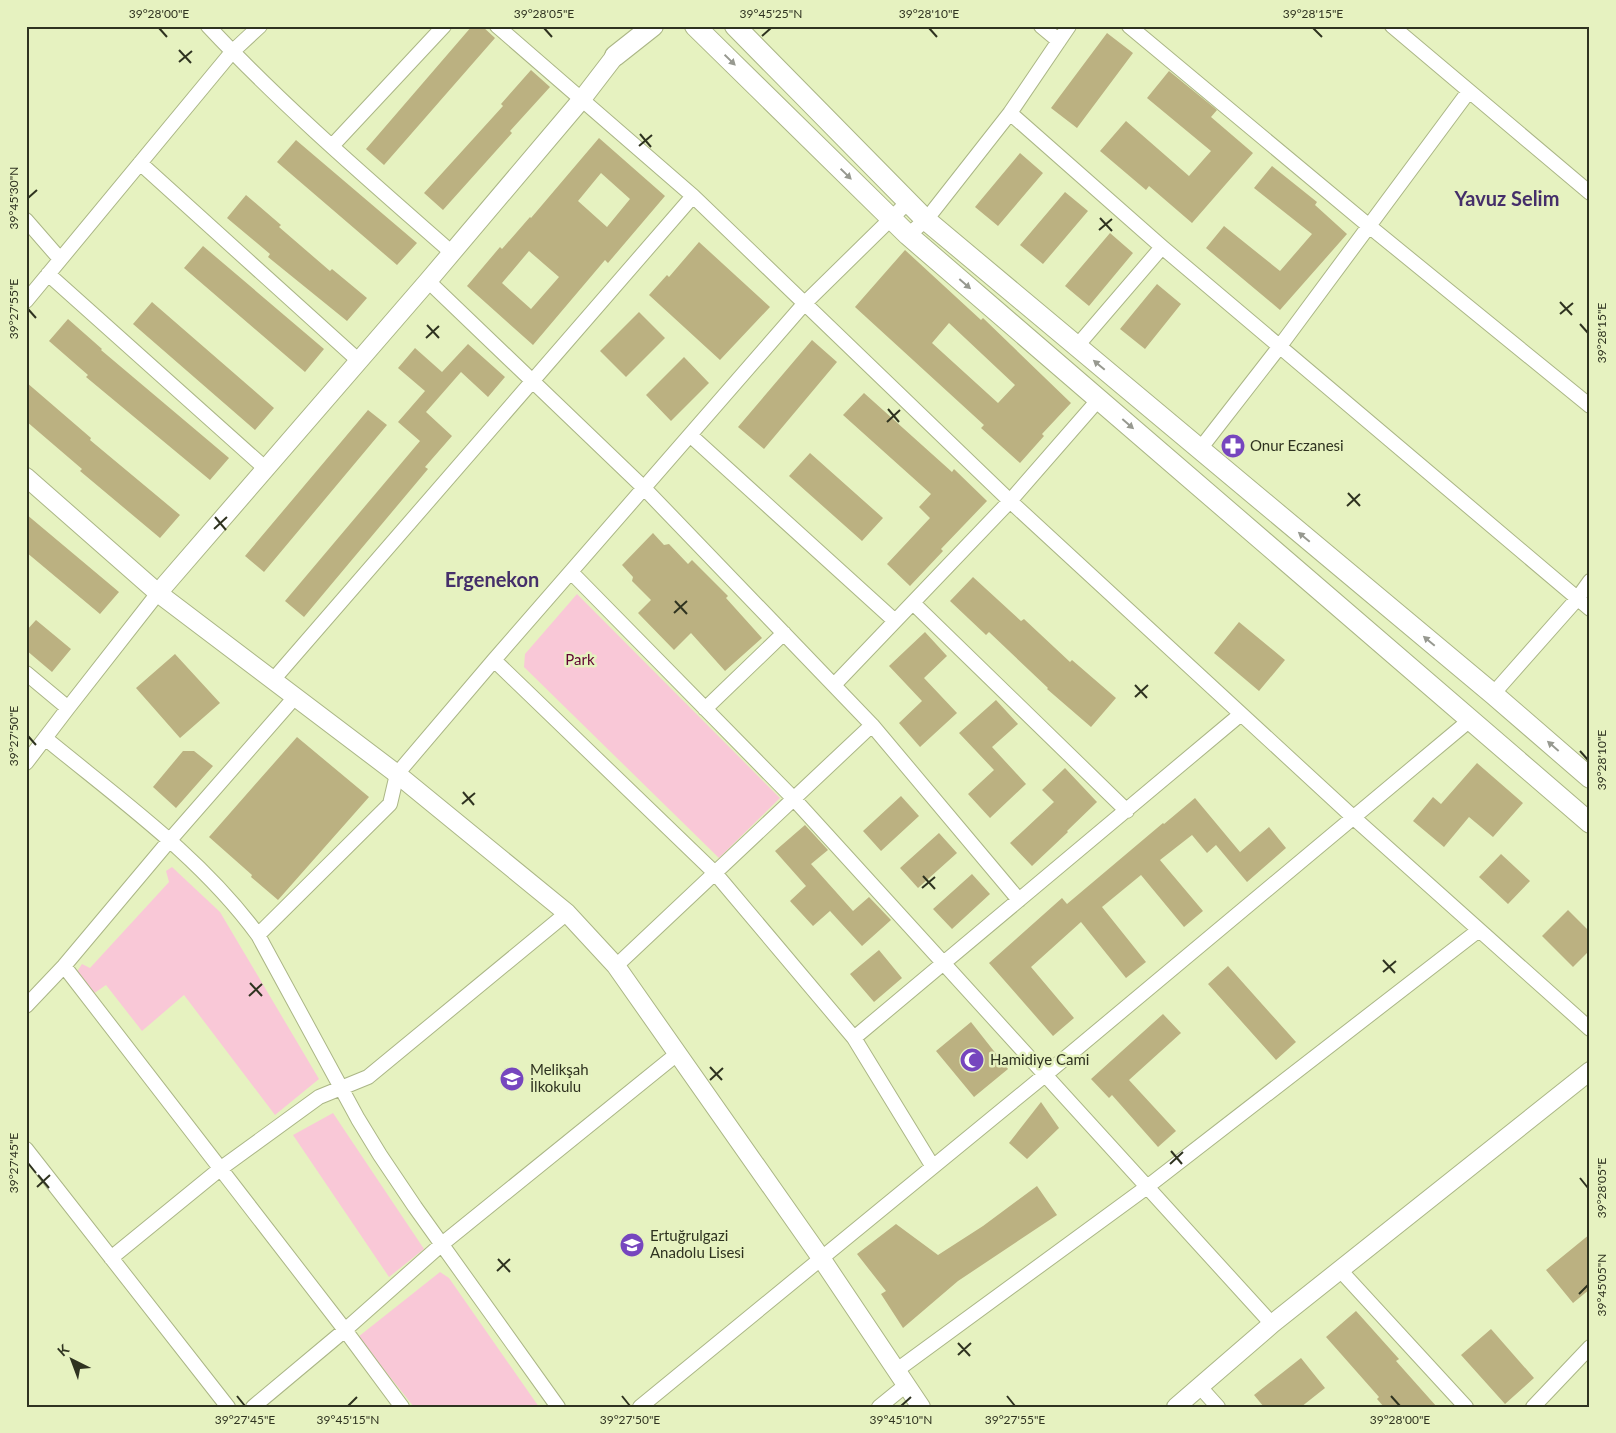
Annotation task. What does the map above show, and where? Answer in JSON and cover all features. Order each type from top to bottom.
[{"type":"main road","points":[[614,56],[633,26]]},
{"type":"main road","points":[[614,56],[653,26]]},
{"type":"main road","points":[[695,26],[908,235],[1590,823]]},
{"type":"main road","points":[[735,26],[926,220],[1493,694],[1590,778]]},
{"type":"street","points":[[208,26],[232,52],[332,146],[451,252]]},
{"type":"street","points":[[26,301],[232,52],[260,26]]},
{"type":"street","points":[[332,146],[444,26]]},
{"type":"street","points":[[497,26],[693,196],[1010,501],[1354,818],[1590,1029]]},
{"type":"street","points":[[1041,26],[1059,41]]},
{"type":"street","points":[[908,235],[926,220],[1010,113],[1069,26]]},
{"type":"street","points":[[1130,26],[1369,226],[1590,406]]},
{"type":"street","points":[[1392,26],[1590,193]]},
{"type":"street","points":[[26,763],[158,593],[428,281],[582,99],[614,56]]},
{"type":"street","points":[[1200,449],[1280,346],[1469,91]]},
{"type":"street","points":[[1010,113],[1162,247],[1590,609]]},
{"type":"street","points":[[140,163],[359,361]]},
{"type":"street","points":[[273,680],[693,196]]},
{"type":"street","points":[[258,935],[390,804],[396,774],[494,660],[804,304],[908,202]]},
{"type":"street","points":[[26,220],[60,259]]},
{"type":"street","points":[[1077,346],[1162,247]]},
{"type":"street","points":[[48,274],[266,469]]},
{"type":"street","points":[[428,281],[644,488],[834,685],[872,725],[1019,900]]},
{"type":"street","points":[[834,685],[1010,501],[1099,399]]},
{"type":"street","points":[[690,435],[895,622]]},
{"type":"street","points":[[26,477],[158,593],[396,774],[567,913],[616,966],[821,1258],[921,1407]]},
{"type":"street","points":[[571,572],[794,799],[1272,1324]]},
{"type":"street","points":[[1493,694],[1577,599],[1590,581]]},
{"type":"street","points":[[913,603],[1127,811]]},
{"type":"street","points":[[705,709],[784,633]]},
{"type":"street","points":[[494,660],[715,873],[854,1038],[933,1167]]},
{"type":"street","points":[[26,673],[68,708]]},
{"type":"street","points":[[26,1006],[64,966],[169,841],[295,697]]},
{"type":"street","points":[[854,1038],[1242,714]]},
{"type":"street","points":[[640,1407],[1045,1075],[1470,720]]},
{"type":"street","points":[[616,966],[872,725]]},
{"type":"street","points":[[45,738],[169,841],[224,893],[258,935],[358,1119],[380,1155],[558,1407]]},
{"type":"street","points":[[111,1258],[220,1168],[319,1097],[368,1078],[567,913]]},
{"type":"street","points":[[879,1407],[902,1378],[1479,930]]},
{"type":"street","points":[[64,966],[402,1407]]},
{"type":"street","points":[[253,1407],[442,1244],[677,1054]]},
{"type":"street","points":[[1176,1407],[1272,1324],[1590,1071]]},
{"type":"street","points":[[26,1149],[228,1407]]},
{"type":"street","points":[[1340,1270],[1466,1407]]},
{"type":"street","points":[[1533,1407],[1590,1347]]},
{"type":"street","points":[[1200,1387],[1218,1407]]},
{"type":"green space","name":"Park","points":[[577,594],[780,798],[719,858],[524,667],[525,654]]},
{"type":"green space","points":[[172,867],[220,912],[319,1079],[275,1115],[184,995],[142,1031],[106,985],[93,994],[76,973],[82,964],[90,968],[169,882],[166,871]]},
{"type":"green space","points":[[333,1113],[424,1249],[389,1277],[293,1135]]},
{"type":"green space","points":[[440,1272],[449,1278],[539,1407],[414,1407],[358,1337]]},
{"type":"building","points":[[472,26],[482,26],[495,38],[384,165],[366,149]]},
{"type":"building","points":[[1107,33],[1133,53],[1077,128],[1051,108]]},
{"type":"building","points":[[531,70],[550,87],[510,131],[512,133],[443,210],[424,193],[503,106],[501,104]]},
{"type":"building","points":[[1169,71],[1217,110],[1211,117],[1253,153],[1192,223],[1149,186],[1146,190],[1100,151],[1126,121],[1189,176],[1211,151],[1147,98]]},
{"type":"building","points":[[599,138],[665,196],[608,263],[605,260],[533,345],[467,286],[500,247],[502,249]],"holes":[[[601,173],[630,199],[607,227],[578,201]],[[529,251],[559,277],[531,309],[502,283]]]},
{"type":"building","points":[[296,140],[417,243],[397,265],[277,162]]},
{"type":"building","points":[[1020,153],[1043,173],[998,226],[975,207]]},
{"type":"building","points":[[1272,166],[1317,202],[1315,205],[1347,234],[1280,310],[1206,248],[1224,226],[1280,271],[1312,234],[1254,188]]},
{"type":"building","points":[[1065,192],[1088,211],[1043,264],[1020,245]]},
{"type":"building","points":[[246,195],[281,225],[279,227],[330,271],[332,269],[367,298],[347,321],[268,257],[270,254],[227,218]]},
{"type":"building","points":[[1110,233],[1133,253],[1089,306],[1065,286]]},
{"type":"building","points":[[699,242],[770,307],[720,360],[649,295],[667,275],[669,277]]},
{"type":"building","points":[[203,246],[324,349],[305,372],[184,268]]},
{"type":"building","points":[[905,250],[981,320],[983,318],[1071,403],[1042,434],[1044,436],[1020,463],[981,428],[984,425],[855,307]],"holes":[[[949,323],[1015,385],[998,403],[932,343]]]},
{"type":"building","points":[[1157,284],[1181,304],[1145,349],[1120,329]]},
{"type":"building","points":[[152,302],[274,408],[255,430],[133,324]]},
{"type":"building","points":[[639,312],[665,338],[626,377],[600,351]]},
{"type":"building","points":[[68,319],[101,350],[229,458],[210,480],[86,377],[88,375],[49,341]]},
{"type":"building","points":[[812,340],[837,362],[764,449],[738,427]]},
{"type":"building","points":[[468,344],[505,377],[488,397],[461,372],[426,412],[452,436],[425,467],[428,469],[304,617],[285,601],[420,441],[398,422],[425,391],[398,368],[415,348],[442,372]]},
{"type":"building","points":[[684,357],[709,383],[671,421],[646,395]]},
{"type":"building","points":[[26,382],[91,438],[90,440],[180,515],[160,538],[80,471],[82,469],[26,421]]},
{"type":"building","points":[[864,393],[952,472],[954,469],[987,501],[941,549],[943,551],[910,586],[887,564],[930,518],[919,507],[931,494],[843,415]]},
{"type":"building","points":[[368,410],[387,425],[264,572],[245,556]]},
{"type":"building","points":[[810,453],[883,518],[862,541],[789,476]]},
{"type":"building","points":[[26,514],[119,592],[100,614],[26,552]]},
{"type":"building","points":[[653,533],[664,545],[669,544],[688,564],[692,560],[728,596],[726,598],[762,638],[725,671],[691,633],[674,650],[638,613],[651,600],[632,581],[633,577],[622,565]]},
{"type":"building","points":[[973,577],[1021,621],[1024,619],[1070,662],[1072,660],[1116,698],[1091,727],[1047,689],[989,632],[986,635],[950,601]]},
{"type":"building","points":[[36,620],[71,649],[52,672],[26,650],[26,631]]},
{"type":"building","points":[[1239,622],[1285,660],[1259,691],[1214,653]]},
{"type":"building","points":[[925,632],[947,656],[924,678],[957,713],[920,747],[899,723],[922,701],[889,666]]},
{"type":"building","points":[[175,654],[220,703],[180,738],[136,688]]},
{"type":"building","points":[[996,700],[1018,724],[992,747],[1026,784],[990,818],[968,794],[994,770],[959,733]]},
{"type":"building","points":[[297,737],[369,797],[278,900],[209,837]]},
{"type":"building","points":[[183,751],[194,751],[213,766],[176,808],[153,787]]},
{"type":"building","points":[[1477,763],[1523,803],[1493,837],[1469,817],[1444,847],[1413,821],[1433,797],[1441,804]]},
{"type":"building","points":[[1065,768],[1097,802],[1032,866],[1010,843],[1054,802],[1042,790]]},
{"type":"building","points":[[901,796],[919,816],[881,851],[863,831]]},
{"type":"building","points":[[1195,798],[1240,852],[1269,827],[1286,848],[1247,882],[1216,845],[1207,853],[1192,835],[1160,860],[1203,911],[1184,927],[1141,875],[1102,907],[1146,962],[1126,978],[1081,922],[1031,967],[1074,1018],[1053,1036],[989,963],[1062,898],[1067,904]]},
{"type":"building","points":[[805,825],[828,850],[811,864],[853,911],[869,897],[891,920],[862,946],[830,911],[813,926],[790,901],[806,886],[775,851]]},
{"type":"building","points":[[939,833],[957,853],[918,888],[900,868]]},
{"type":"building","points":[[1501,854],[1530,881],[1508,904],[1479,877]]},
{"type":"building","points":[[972,874],[990,894],[952,929],[933,909]]},
{"type":"building","points":[[1568,910],[1590,932],[1590,950],[1573,967],[1542,936]]},
{"type":"building","points":[[879,950],[902,978],[874,1002],[850,974]]},
{"type":"building","points":[[1228,966],[1296,1042],[1276,1060],[1208,984]]},
{"type":"building","points":[[1163,1014],[1181,1033],[1129,1080],[1176,1131],[1158,1147],[1112,1095],[1109,1098],[1091,1079]]},
{"type":"building","name":"Hamidiye Cami","points":[[971,1022],[1008,1069],[974,1097],[936,1051]]},
{"type":"building","points":[[1041,1102],[1059,1128],[1027,1159],[1009,1143]]},
{"type":"building","points":[[1037,1186],[1057,1215],[958,1281],[903,1328],[881,1294],[886,1291],[857,1254],[896,1224],[938,1255],[983,1226]]},
{"type":"building","points":[[1590,1234],[1590,1289],[1573,1303],[1546,1270]]},
{"type":"building","points":[[1356,1311],[1399,1359],[1396,1361],[1437,1407],[1384,1407],[1377,1399],[1379,1397],[1326,1337]]},
{"type":"building","points":[[1491,1329],[1534,1378],[1505,1404],[1461,1355]]},
{"type":"building","points":[[1301,1358],[1325,1388],[1301,1407],[1264,1407],[1254,1395]]},
{"type":"place","name":"Onur Eczanesi","points":[[1233,446]]},
{"type":"place","name":"Hamidiye Cami","points":[[972,1060]]},
{"type":"place","name":"Melikşah İlkokulu","points":[[512,1079]]},
{"type":"place","name":"Ertuğrulgazi Anadolu Lisesi","points":[[632,1245]]},
{"type":"district","name":"Yavuz Selim","points":[[1507,199]]},
{"type":"district","name":"Ergenekon","points":[[492,580]]}]
